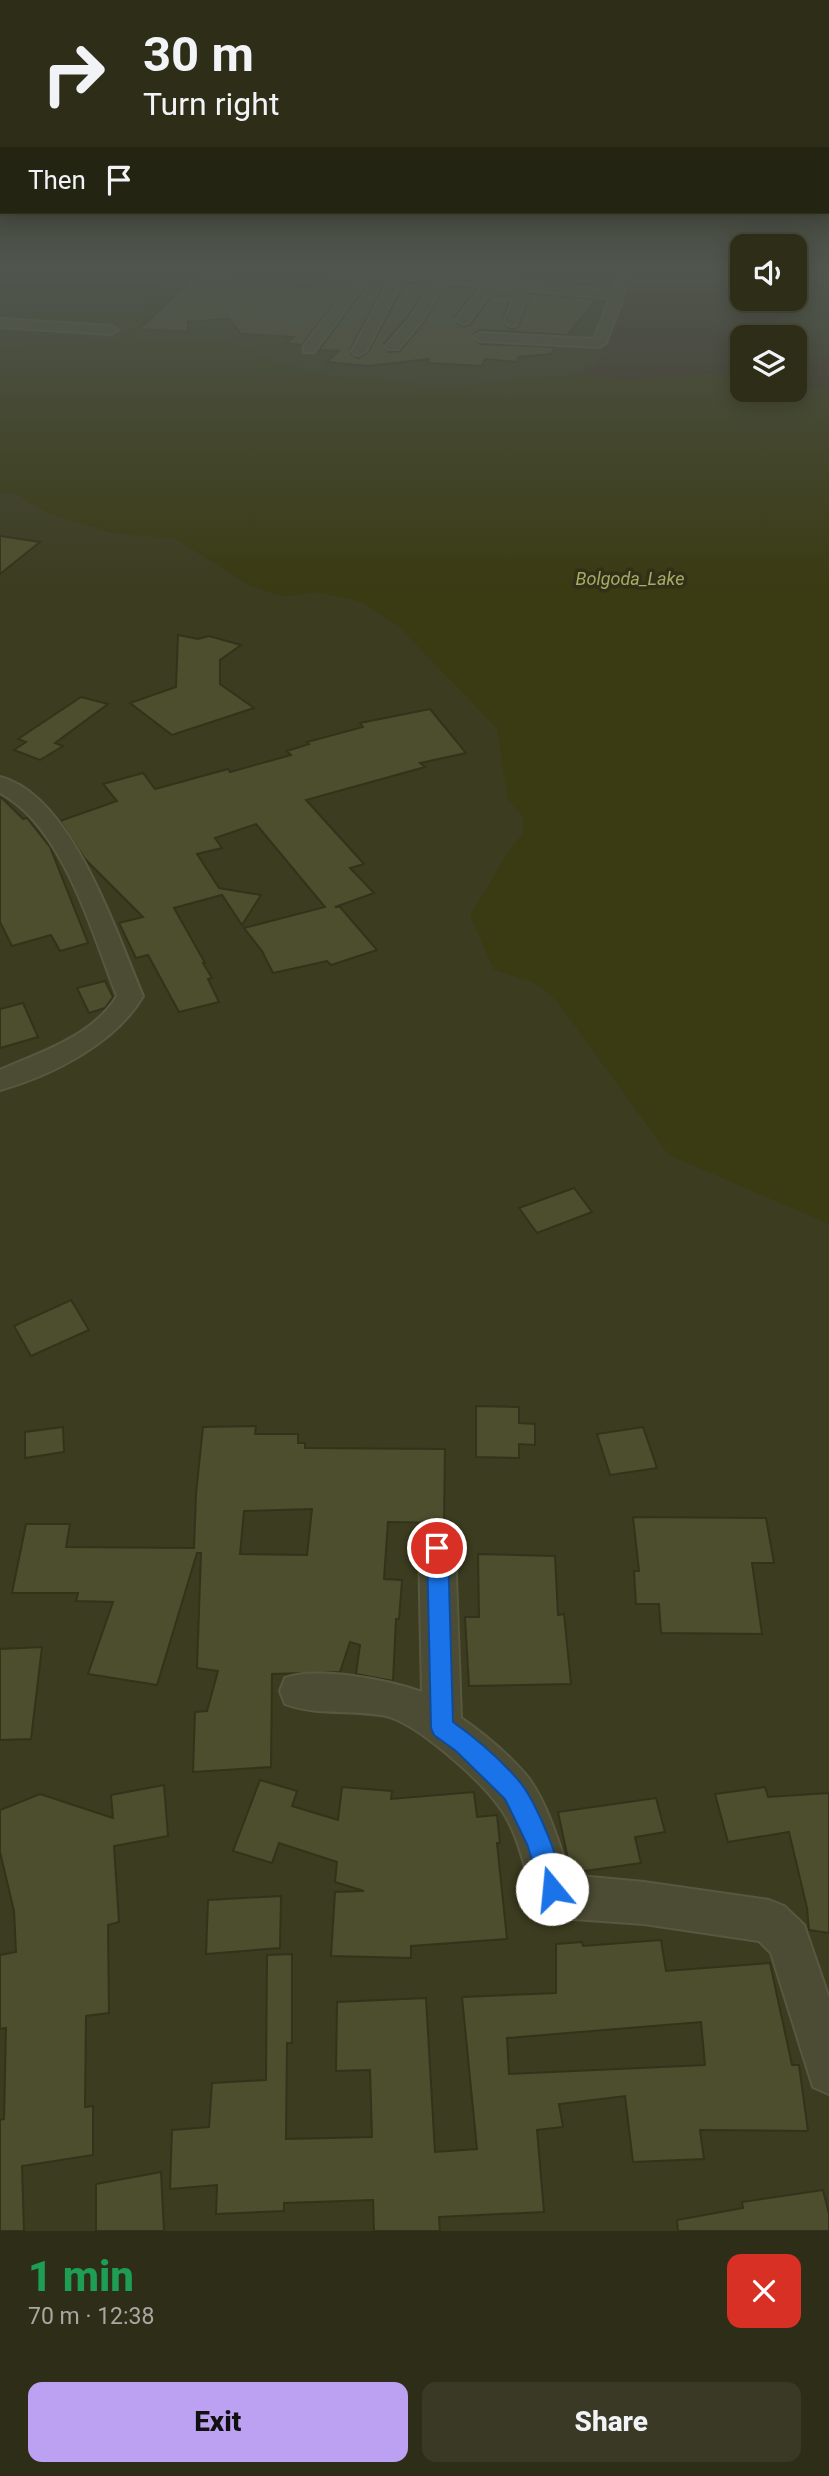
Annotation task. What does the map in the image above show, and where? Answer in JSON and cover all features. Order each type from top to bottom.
[{"type":"street","points":[[0,785],[21,795],[44,816],[81,877],[130,996],[124,1010],[104,1029],[0,1081]]},
{"type":"street","points":[[437,1548],[442,1728]]},
{"type":"street","points":[[299,1691],[386,1698],[417,1709],[464,1743],[513,1791],[538,1840],[552,1889],[574,1898],[644,1903],[769,1922],[789,1940],[829,2071]]},
{"type":"shaded area","points":[[595,376],[677,376],[627,380]]},
{"type":"shaded area","points":[[807,376],[829,376],[829,389],[807,387]]},
{"type":"water","name":"Bolgoda_Lake","points":[[0,376],[338,376],[430,386],[462,386],[557,376],[627,380],[730,376],[730,402],[807,402],[807,387],[829,389],[829,1224],[669,1155],[556,1000],[534,982],[494,970],[470,915],[509,851],[523,834],[523,816],[508,800],[497,728],[399,627],[363,602],[318,592],[284,596],[250,586],[176,539],[113,533],[50,514],[14,493],[0,494]]},
{"type":"building","points":[[0,536],[40,542],[0,574]]},
{"type":"building","points":[[178,635],[198,639],[209,636],[241,645],[220,660],[220,684],[254,708],[172,735],[130,703],[176,687]]},
{"type":"building","points":[[81,697],[108,704],[55,743],[63,746],[40,760],[14,750],[26,742],[18,739]]},
{"type":"building","points":[[430,709],[466,753],[420,763],[425,767],[306,800],[364,864],[350,868],[374,893],[335,907],[340,907],[377,950],[331,965],[327,961],[273,973],[262,951],[244,928],[325,907],[256,824],[215,838],[222,848],[197,854],[219,888],[261,895],[242,925],[222,895],[174,908],[205,963],[212,978],[208,979],[219,1002],[179,1012],[148,955],[136,958],[119,923],[143,917],[85,859],[60,821],[117,801],[103,784],[143,773],[155,789],[228,769],[230,772],[291,755],[287,751],[309,744],[307,742],[363,727],[360,723]]},
{"type":"building","points":[[0,796],[23,819],[27,818],[50,847],[88,943],[60,951],[51,935],[12,946],[0,922]]},
{"type":"building","points":[[105,981],[113,997],[105,1008],[89,1013],[77,988]]},
{"type":"building","points":[[23,1003],[38,1037],[0,1048],[0,1009]]},
{"type":"building","points":[[574,1188],[592,1212],[537,1233],[519,1208]]},
{"type":"building","points":[[71,1300],[89,1330],[31,1356],[14,1326]]},
{"type":"building","points":[[476,1406],[519,1407],[519,1423],[535,1424],[535,1445],[519,1444],[519,1458],[476,1457]]},
{"type":"building","points":[[256,1426],[255,1434],[298,1434],[298,1443],[305,1443],[305,1448],[445,1449],[444,1523],[388,1522],[384,1579],[402,1580],[399,1619],[396,1619],[393,1681],[356,1674],[360,1645],[350,1642],[340,1672],[272,1674],[271,1767],[193,1772],[195,1712],[207,1711],[218,1671],[197,1668],[201,1553],[197,1553],[157,1685],[88,1674],[113,1602],[76,1601],[78,1593],[12,1593],[26,1524],[70,1524],[66,1547],[194,1548],[203,1427]],"holes":[[[312,1509],[307,1555],[240,1554],[244,1511]]]},
{"type":"building","points":[[63,1427],[64,1452],[25,1458],[25,1432]]},
{"type":"building","points":[[643,1427],[657,1468],[610,1475],[597,1434]]},
{"type":"building","points":[[633,1517],[766,1518],[774,1563],[752,1563],[762,1634],[661,1633],[659,1604],[636,1604],[634,1571],[639,1571]]},
{"type":"building","points":[[478,1554],[555,1556],[558,1615],[564,1614],[571,1684],[469,1686],[465,1617],[479,1617]]},
{"type":"building","points":[[42,1647],[31,1739],[0,1740],[0,1649]]},
{"type":"building","points":[[260,1780],[297,1791],[292,1806],[338,1820],[342,1787],[392,1791],[391,1799],[474,1792],[477,1817],[497,1815],[500,1843],[497,1843],[507,1939],[411,1946],[411,1958],[331,1956],[335,1892],[364,1891],[335,1882],[337,1862],[279,1843],[272,1863],[233,1851]]},
{"type":"building","points":[[164,1785],[168,1836],[114,1846],[119,1922],[108,1925],[109,2013],[86,2016],[85,2107],[93,2106],[93,2155],[22,2166],[24,2231],[0,2231],[0,2120],[4,2119],[6,2028],[0,2029],[0,1955],[16,1952],[14,1911],[0,1852],[0,1810],[40,1794],[113,1818],[111,1795]]},
{"type":"building","points":[[765,1787],[768,1797],[829,1793],[829,1933],[809,1930],[807,1908],[789,1832],[728,1842],[715,1794]]},
{"type":"building","points":[[656,1798],[665,1832],[635,1837],[641,1863],[571,1873],[558,1812]]},
{"type":"building","points":[[281,1896],[280,1948],[206,1954],[208,1900]]},
{"type":"building","points":[[661,1940],[666,1971],[770,1963],[792,2065],[799,2065],[808,2131],[700,2130],[704,2159],[633,2162],[625,2096],[559,2104],[563,2127],[537,2130],[544,2212],[439,2217],[440,2231],[374,2231],[373,2200],[284,2203],[284,2211],[216,2214],[217,2185],[170,2189],[172,2130],[209,2127],[212,2083],[266,2080],[267,1955],[292,1954],[292,2043],[287,2043],[286,2139],[372,2137],[370,2070],[336,2071],[337,2002],[426,1998],[435,2152],[477,2149],[462,1997],[556,1993],[556,1944],[582,1942],[583,1946]],"holes":[[[701,2022],[705,2065],[509,2074],[507,2038]]]},
{"type":"building","points":[[161,2172],[164,2231],[96,2231],[96,2184]]},
{"type":"building","points":[[823,2190],[829,2214],[829,2231],[678,2231],[677,2220],[743,2208],[742,2202]]},
{"type":"route","points":[[437,1548],[442,1728],[464,1743],[513,1791],[538,1840],[552,1889]]}]
